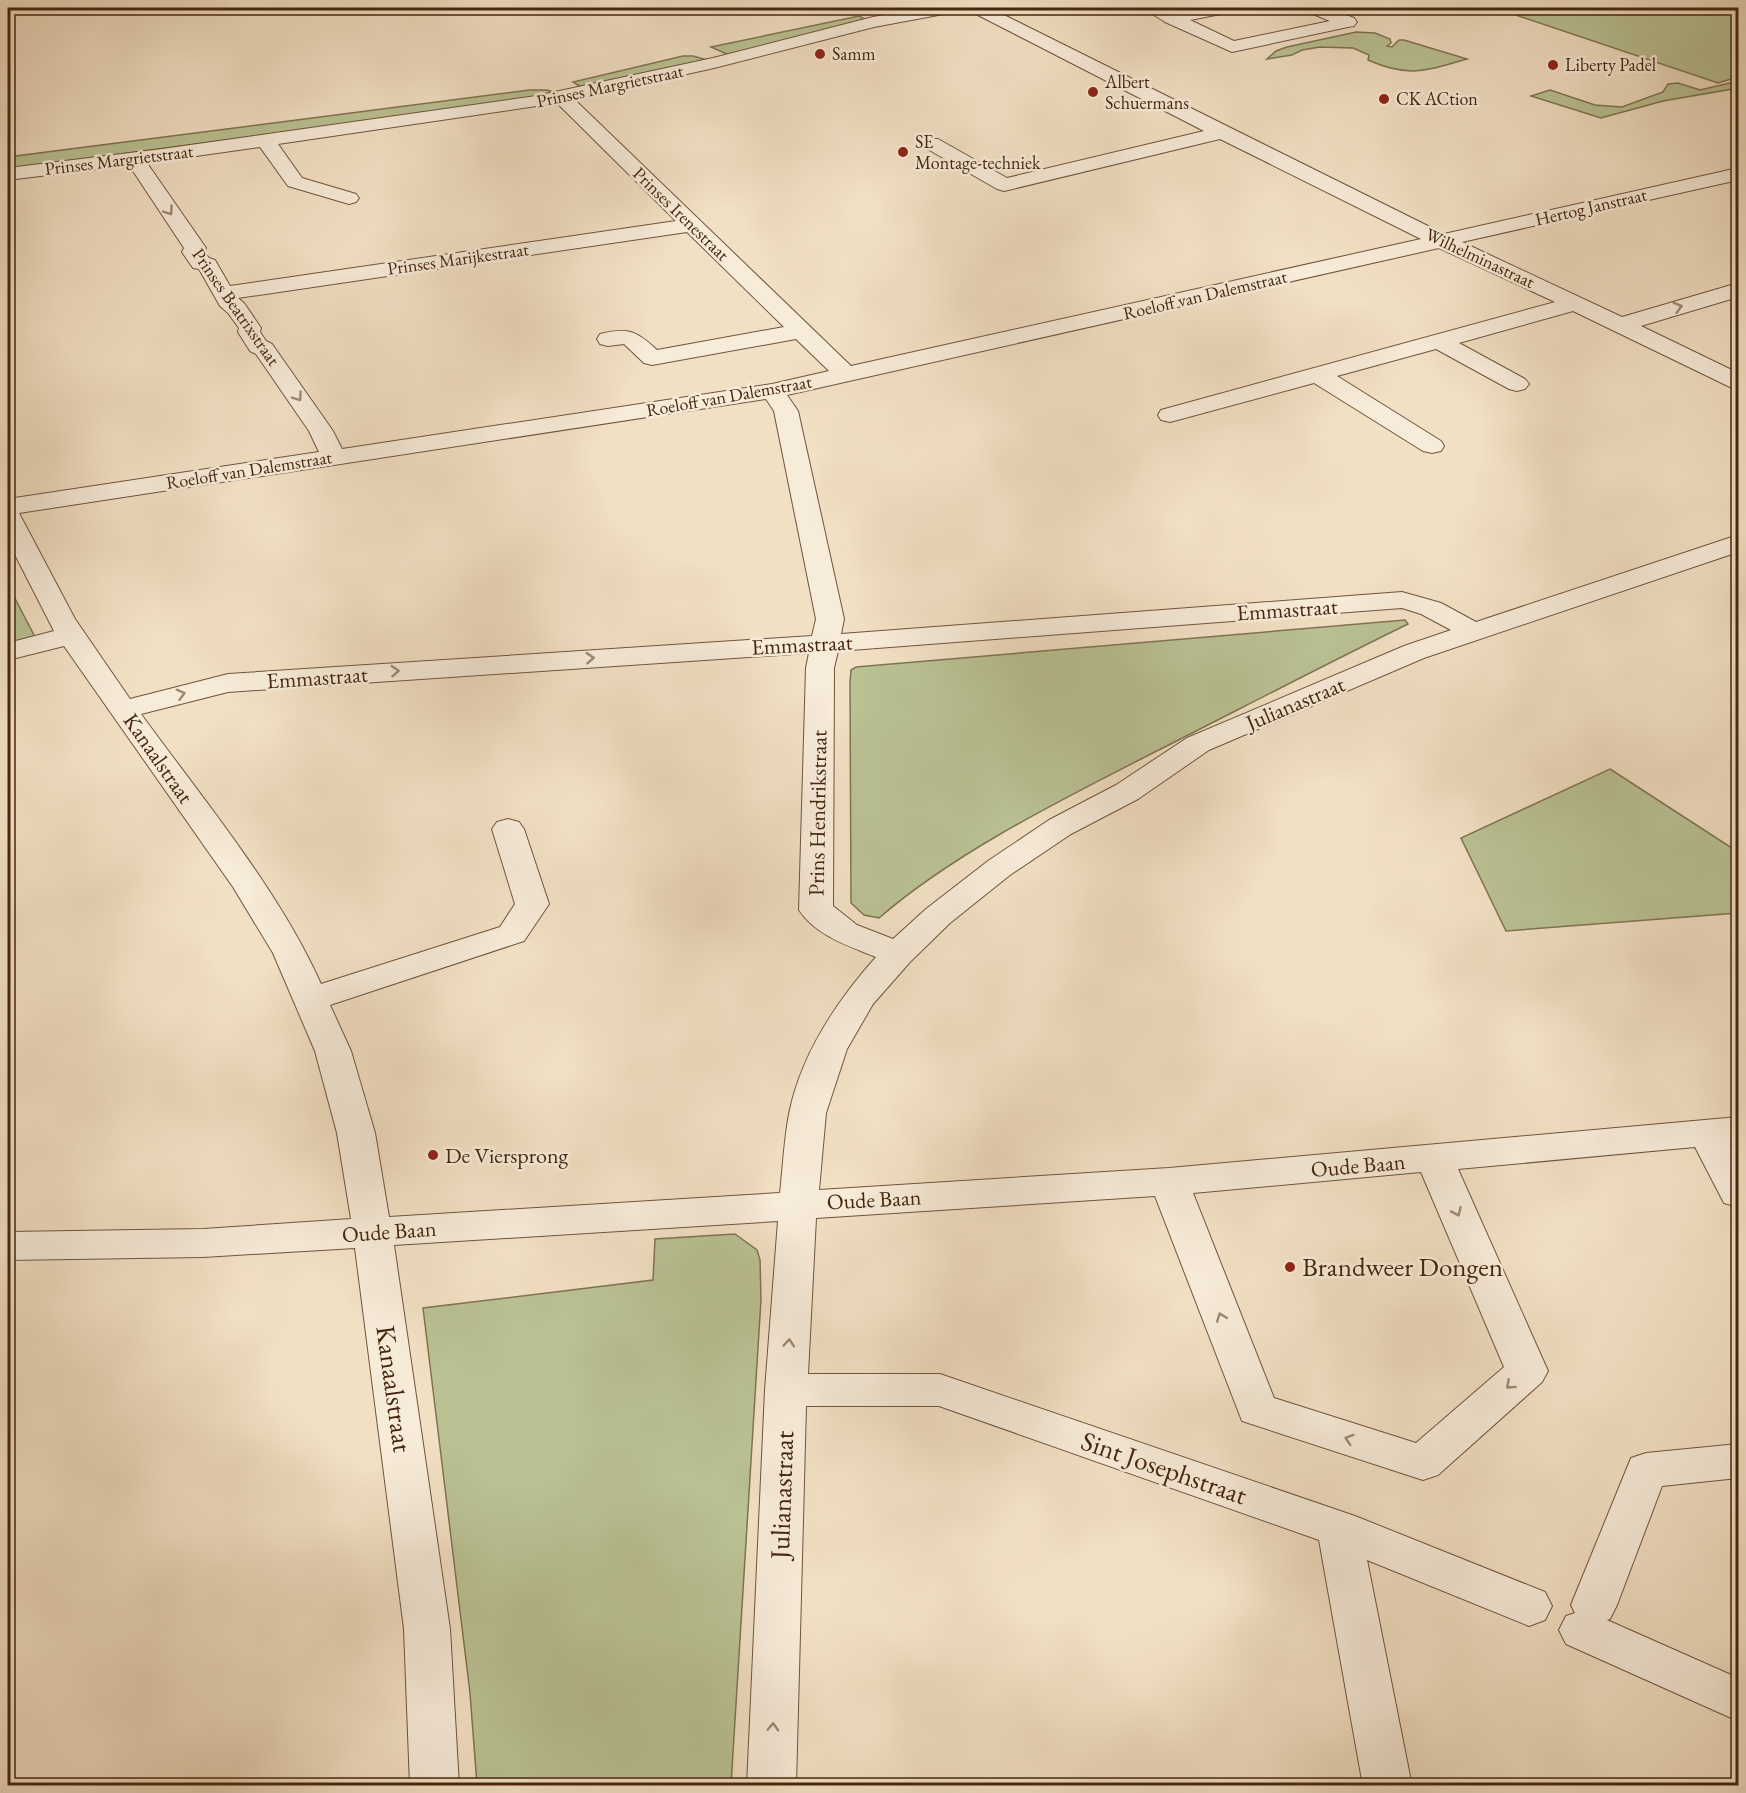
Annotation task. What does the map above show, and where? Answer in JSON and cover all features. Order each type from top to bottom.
[{"type":"street","points":[[858,8],[882,20]]},
{"type":"street","name":"Prinses Margrietstraat","points":[[8,174],[135,159],[562,98],[723,61],[882,20],[949,8]]},
{"type":"street","name":"Wilhelminastraat","points":[[978,8],[1443,242],[1622,324],[1738,382]]},
{"type":"street","points":[[1152,8],[1232,46],[1348,22],[1314,8]]},
{"type":"street","points":[[1171,18],[1225,8]]},
{"type":"street","name":"Prinses Irenestraat","points":[[562,98],[846,375]]},
{"type":"street","points":[[932,143],[1004,185],[1223,132]]},
{"type":"street","points":[[266,141],[295,182],[349,198]]},
{"type":"street","name":"Prinses Beatrixstraat","points":[[135,159],[195,248],[193,252],[201,263],[207,265],[217,281],[216,284],[231,306],[236,308],[250,328],[249,332],[258,346],[264,348],[321,431],[334,457]]},
{"type":"street","name":"Hertog Janstraat","points":[[1443,242],[1738,174]]},
{"type":"street","name":"Prinses Marijkestraat","points":[[223,294],[692,225]]},
{"type":"street","name":"Roeloff van Dalemstraat","points":[[8,507],[772,391],[1443,242]]},
{"type":"street","points":[[1622,324],[1738,290]]},
{"type":"street","points":[[1170,414],[1577,303]]},
{"type":"street","points":[[608,339],[629,337],[652,358],[801,331]]},
{"type":"street","points":[[1439,341],[1516,384]]},
{"type":"street","points":[[1317,374],[1432,446]]},
{"type":"street","name":"Prins Hendrikstraat","points":[[772,391],[786,411],[830,619],[820,668],[816,910],[845,932],[898,954]]},
{"type":"street","name":"Kanaalstraat","points":[[8,516],[71,635],[248,885],[290,953],[333,1051],[356,1133],[372,1231],[427,1629],[435,1785]]},
{"type":"street","name":"Julianastraat","points":[[898,954],[938,916],[999,868],[1060,827],[1127,792],[1198,744],[1414,652],[1738,543]]},
{"type":"street","name":"Emmastraat","points":[[125,709],[228,683],[1402,600],[1427,605],[1474,633]]},
{"type":"street","points":[[8,652],[71,635]]},
{"type":"street","points":[[311,999],[512,934],[532,904],[508,830]]},
{"type":"street","points":[[798,1204],[808,1113],[829,1049],[859,998],[898,954]]},
{"type":"street","points":[[1722,1131],[1738,1193]]},
{"type":"street","name":"Oude Baan","points":[[8,1246],[203,1243],[1169,1182],[1722,1131]]},
{"type":"street","points":[[1169,1182],[1257,1409],[1423,1463],[1527,1371],[1434,1158]]},
{"type":"street","name":"Julianastraat","points":[[771,1785],[786,1390],[798,1204]]},
{"type":"street","name":"Sint Josephstraat","points":[[786,1390],[940,1390],[1339,1529],[1529,1606]]},
{"type":"street","points":[[1738,1461],[1646,1470],[1588,1618],[1738,1700]]},
{"type":"street","points":[[1339,1529],[1388,1785]]},
{"type":"green space","points":[[1495,8],[1738,8],[1738,77],[1718,83]]},
{"type":"green space","points":[[859,16],[866,20],[729,55],[711,47]]},
{"type":"green space","points":[[1356,32],[1375,33],[1390,39],[1391,43],[1387,46],[1392,47],[1399,40],[1404,40],[1467,59],[1440,67],[1406,71],[1382,66],[1368,60],[1369,55],[1353,48],[1320,47],[1267,59],[1276,51],[1287,47]]},
{"type":"green space","points":[[683,56],[707,60],[584,89],[573,82]]},
{"type":"green space","points":[[1738,81],[1738,88],[1663,101],[1601,118],[1531,96],[1550,90],[1595,105],[1622,107],[1663,92],[1668,84],[1678,83],[1700,90]]},
{"type":"green space","points":[[530,90],[547,90],[561,94],[8,169],[8,157]]},
{"type":"green space","points":[[8,585],[35,637],[15,642],[8,629]]},
{"type":"green space","points":[[1405,620],[1408,624],[1043,810],[940,872],[879,918],[864,915],[851,903],[850,682],[851,670],[856,667]]},
{"type":"green space","points":[[1610,769],[1738,852],[1738,913],[1506,931],[1461,838]]},
{"type":"green space","points":[[735,1234],[757,1250],[760,1260],[761,1299],[731,1785],[477,1785],[470,1693],[423,1308],[653,1280],[655,1239]]},
{"type":"place","name":"Samm","points":[[820,54]]},
{"type":"place","name":"Liberty Padel","points":[[1553,65]]},
{"type":"place","name":"Albert Schuermans","points":[[1093,92]]},
{"type":"place","name":"CK ACtion","points":[[1384,99]]},
{"type":"place","name":"SE Montage-techniek","points":[[903,152]]},
{"type":"place","name":"De Viersprong","points":[[433,1155]]},
{"type":"place","name":"Brandweer Dongen","points":[[1290,1267]]}]
